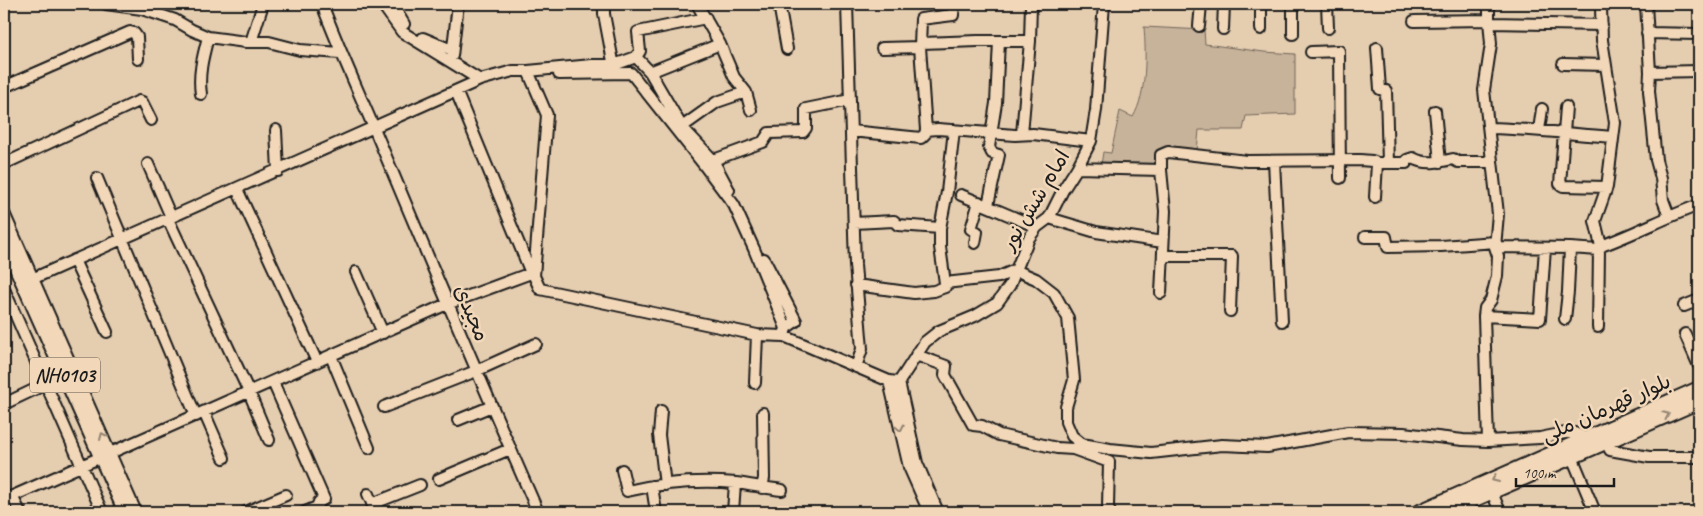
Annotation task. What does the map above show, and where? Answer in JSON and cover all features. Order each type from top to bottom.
[{"type":"highway","name":"NH0103","points":[[4,239],[28,281],[116,512]]},
{"type":"highway","name":"NH0103","points":[[4,261],[97,459],[126,512]]},
{"type":"highway","name":"بلوار قهرمان ملی","points":[[1445,512],[1492,492],[1569,452],[1587,438],[1699,389]]},
{"type":"highway","name":"بلوار قهرمان ملی","points":[[1420,512],[1569,452],[1606,441],[1699,401]]},
{"type":"street","points":[[106,4],[142,9],[175,20],[192,30],[208,36],[251,42],[269,42],[300,50],[340,53]]},
{"type":"street","points":[[251,42],[263,4]]},
{"type":"street","name":"مجیدی","points":[[322,4],[340,53],[374,128],[447,304],[538,512]]},
{"type":"street","points":[[382,4],[402,32],[480,80]]},
{"type":"street","points":[[392,4],[404,23],[414,34],[452,50]]},
{"type":"street","points":[[452,62],[458,4]]},
{"type":"street","points":[[604,4],[604,14],[615,69]]},
{"type":"street","points":[[697,4],[720,44],[734,77],[746,92],[751,110]]},
{"type":"street","points":[[779,4],[787,48]]},
{"type":"street","points":[[847,4],[856,284],[862,349],[856,367]]},
{"type":"street","points":[[851,131],[921,138],[925,134],[920,47],[921,19],[953,15],[954,4]]},
{"type":"street","points":[[1022,134],[1030,41],[1031,4]]},
{"type":"street","name":"امام شش نور","points":[[894,381],[925,342],[939,331],[975,316],[996,303],[1010,285],[1029,238],[1037,227],[1049,218],[1077,168],[1091,141],[1096,110],[1104,4]]},
{"type":"street","points":[[1199,26],[1201,4]]},
{"type":"street","points":[[1223,29],[1224,4]]},
{"type":"street","points":[[1261,4],[1261,29]]},
{"type":"street","points":[[1293,4],[1294,34]]},
{"type":"street","points":[[1327,4],[1328,28]]},
{"type":"street","points":[[1488,441],[1484,316],[1485,308],[1491,300],[1497,276],[1498,256],[1496,245],[1498,214],[1484,90],[1491,44],[1489,4]]},
{"type":"street","points":[[1646,4],[1650,72],[1649,91],[1656,160],[1661,178],[1663,200],[1670,216]]},
{"type":"street","points":[[1598,327],[1600,248],[1595,221],[1607,187],[1615,123],[1606,65],[1601,8]]},
{"type":"street","points":[[615,69],[636,58],[640,51],[638,32],[706,18]]},
{"type":"street","points":[[1414,21],[1602,24]]},
{"type":"street","points":[[4,87],[130,32],[134,33],[136,37],[138,59]]},
{"type":"street","points":[[1647,33],[1699,34]]},
{"type":"street","points":[[201,94],[201,68],[208,36]]},
{"type":"street","points":[[974,243],[977,232],[971,229],[984,204],[999,155],[992,153],[989,147],[996,103],[999,41]]},
{"type":"street","points":[[882,48],[920,47],[922,43],[1030,41]]},
{"type":"street","points":[[650,72],[720,44]]},
{"type":"street","points":[[1377,48],[1380,89],[1386,91],[1388,163]]},
{"type":"street","points":[[1311,52],[1339,51],[1340,178]]},
{"type":"street","points":[[636,58],[650,72],[682,127],[708,162],[734,205],[754,249],[785,332]]},
{"type":"street","points":[[1563,64],[1606,65]]},
{"type":"street","points":[[4,212],[28,281],[480,80],[522,71],[592,65],[631,73],[708,162]]},
{"type":"street","points":[[495,76],[522,71]]},
{"type":"street","points":[[522,71],[547,114],[533,274]]},
{"type":"street","points":[[1650,72],[1699,71]]},
{"type":"street","points":[[456,91],[540,288],[757,335],[785,332],[856,367],[894,381]]},
{"type":"street","points":[[682,127],[717,102],[746,92]]},
{"type":"street","points":[[708,162],[763,142],[769,133],[803,132],[806,128],[806,109],[850,100]]},
{"type":"street","points":[[4,164],[139,101],[142,102],[151,120]]},
{"type":"street","points":[[1566,107],[1560,184],[1564,186],[1607,187]]},
{"type":"street","points":[[1538,130],[1542,109]]},
{"type":"street","points":[[1435,111],[1440,162]]},
{"type":"street","points":[[1489,128],[1538,130],[1563,134],[1612,137]]},
{"type":"street","points":[[276,130],[278,171]]},
{"type":"street","points":[[926,130],[954,130],[1015,136],[1033,134],[1091,141]]},
{"type":"street","points":[[856,284],[914,293],[945,287],[940,247],[940,228],[947,192],[954,130]]},
{"type":"street","points":[[1162,293],[1165,211],[1161,156],[1168,152],[1247,161],[1340,160],[1406,163],[1407,160],[1413,158],[1419,162],[1440,162],[1453,159],[1458,162],[1492,162]]},
{"type":"street","points":[[1274,161],[1282,321]]},
{"type":"street","points":[[1375,197],[1377,163]]},
{"type":"street","points":[[148,164],[169,218],[269,440]]},
{"type":"street","points":[[1077,168],[1161,170]]},
{"type":"street","points":[[97,178],[200,414],[224,458]]},
{"type":"street","points":[[237,189],[317,362]]},
{"type":"street","points":[[961,195],[1037,227]]},
{"type":"street","points":[[1365,237],[1386,237],[1388,247],[1496,245],[1545,248],[1600,248],[1699,205]]},
{"type":"street","points":[[1049,218],[1096,232],[1163,242]]},
{"type":"street","points":[[854,222],[894,221],[898,225],[940,228]]},
{"type":"street","points":[[1484,316],[1540,319],[1545,248]]},
{"type":"street","points":[[1564,319],[1568,292],[1570,248]]},
{"type":"street","points":[[1163,256],[1232,256],[1230,311]]},
{"type":"street","points":[[74,260],[107,332]]},
{"type":"street","points":[[945,283],[999,277],[1015,270],[1036,279],[1054,293],[1068,318],[1074,380],[1066,407],[1066,422],[1072,436],[1082,444],[1152,453],[1222,445],[1267,446],[1348,432],[1403,433],[1488,441],[1540,438],[1565,433],[1575,433],[1587,438]]},
{"type":"street","points":[[356,272],[383,333]]},
{"type":"street","points":[[20,512],[8,498],[447,304],[533,274]]},
{"type":"street","points":[[4,290],[46,384],[136,512]]},
{"type":"street","points":[[1684,306],[1699,300]]},
{"type":"street","points":[[1685,334],[1699,366]]},
{"type":"street","points":[[755,383],[757,335]]},
{"type":"street","points":[[384,407],[476,371],[536,344]]},
{"type":"street","points":[[916,355],[946,366],[946,374],[973,424],[982,426],[999,435],[1057,448],[1073,449],[1110,462]]},
{"type":"street","points":[[331,356],[369,448]]},
{"type":"street","points":[[894,381],[909,466],[929,512]]},
{"type":"street","points":[[894,381],[917,463],[938,512]]},
{"type":"street","points":[[273,382],[324,499],[318,502],[317,507],[305,512]]},
{"type":"street","points":[[4,404],[46,384]]},
{"type":"street","points":[[458,420],[492,406]]},
{"type":"street","points":[[660,411],[659,435],[665,484]]},
{"type":"street","points":[[762,488],[764,478],[763,413]]},
{"type":"street","points":[[1606,441],[1610,450],[1649,457],[1699,457]]},
{"type":"street","points":[[439,479],[510,449]]},
{"type":"street","points":[[1110,449],[1108,507],[1110,512]]},
{"type":"street","points":[[1569,452],[1595,512]]},
{"type":"street","points":[[97,459],[102,512]]},
{"type":"street","points":[[622,470],[627,492],[665,484],[735,483],[782,490]]},
{"type":"street","points":[[733,512],[735,483]]},
{"type":"street","points":[[368,494],[374,508],[420,485]]},
{"type":"street","points":[[652,486],[656,512]]},
{"type":"street","points":[[1492,492],[1500,512]]},
{"type":"street","points":[[246,512],[286,494]]},
{"type":"shaded area","points":[[1144,27],[1204,30],[1205,44],[1295,54],[1295,114],[1246,116],[1243,130],[1199,130],[1197,151],[1157,150],[1155,165],[1101,165],[1103,152],[1111,153],[1120,111],[1133,117],[1138,107],[1144,73]]}]
